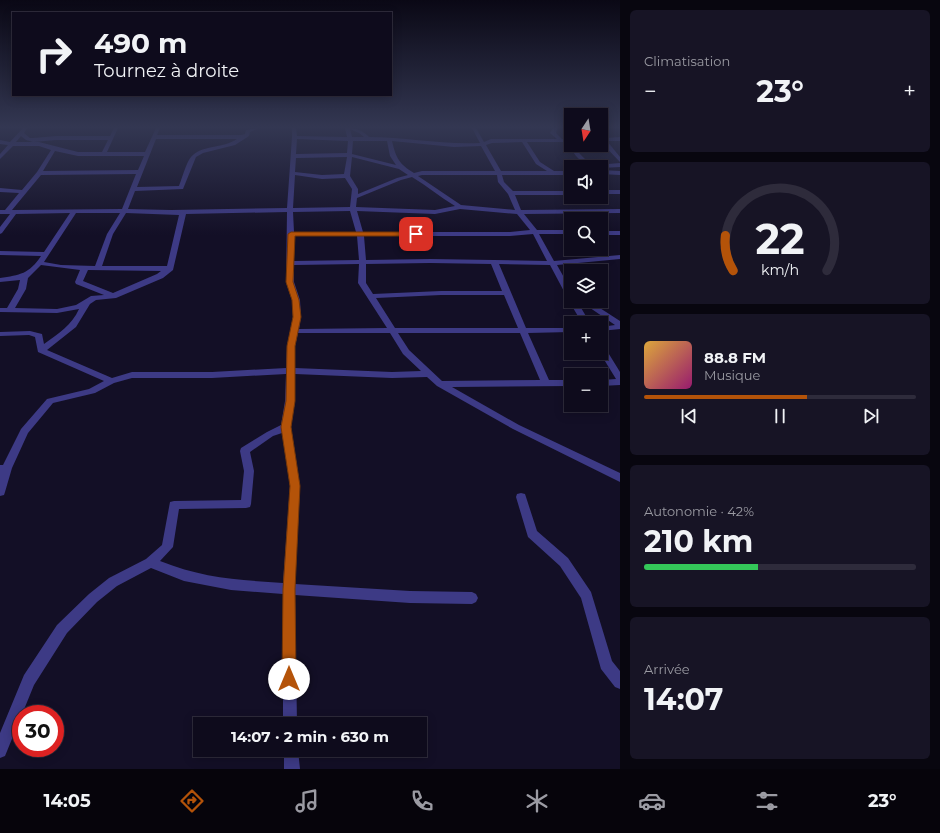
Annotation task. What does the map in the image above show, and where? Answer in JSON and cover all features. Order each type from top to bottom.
[{"type":"street","points":[[0,232],[7,212],[45,164]]},
{"type":"street","points":[[98,268],[110,234],[124,211],[143,164]]},
{"type":"street","points":[[133,189],[181,188],[191,164]]},
{"type":"street","points":[[290,717],[289,589],[295,486],[286,427],[292,372],[291,346],[297,317],[296,300],[290,282],[290,210],[293,164]]},
{"type":"street","points":[[348,164],[347,176],[355,189],[353,209],[360,234],[363,262],[362,283],[406,352],[440,384],[516,427],[620,478]]},
{"type":"street","points":[[385,164],[401,168],[434,188],[444,198],[460,208]]},
{"type":"street","points":[[398,164],[401,168]]},
{"type":"street","points":[[494,164],[499,173],[501,182],[511,192],[520,212],[536,232],[564,282]]},
{"type":"street","points":[[539,164],[552,172]]},
{"type":"street","points":[[608,166],[620,165]]},
{"type":"street","points":[[39,173],[140,172]]},
{"type":"street","points":[[608,172],[620,172]]},
{"type":"street","points":[[355,197],[399,179],[422,173],[564,173]]},
{"type":"street","points":[[292,174],[322,177],[347,176]]},
{"type":"street","points":[[0,190],[24,192]]},
{"type":"street","points":[[511,192],[564,193]]},
{"type":"street","points":[[608,192],[620,192]]},
{"type":"street","points":[[7,212],[171,212],[353,209],[435,212],[460,208],[482,208],[520,212],[620,211]]},
{"type":"street","points":[[0,280],[24,277],[40,263],[74,212]]},
{"type":"street","points":[[0,310],[57,311],[78,307],[94,298],[113,296],[160,276],[170,268],[183,214],[171,212]]},
{"type":"street","points":[[291,234],[510,234],[564,232]]},
{"type":"street","points":[[608,233],[620,233]]},
{"type":"street","points":[[0,253],[47,254]]},
{"type":"street","points":[[290,263],[552,263],[620,257]]},
{"type":"street","points":[[494,262],[546,384]]},
{"type":"street","points":[[40,263],[50,266],[85,268],[160,270],[170,268]]},
{"type":"street","points":[[85,268],[79,282],[113,296]]},
{"type":"street","points":[[10,310],[22,288],[24,277]]},
{"type":"street","points":[[371,296],[440,293],[507,293]]},
{"type":"street","points":[[40,350],[72,328],[80,317],[86,303]]},
{"type":"street","points":[[594,308],[620,326]]},
{"type":"street","points":[[608,328],[620,326]]},
{"type":"street","points":[[294,331],[564,330]]},
{"type":"street","points":[[0,334],[30,333],[39,336],[40,350]]},
{"type":"street","points":[[40,350],[111,381]]},
{"type":"street","points":[[608,359],[620,379]]},
{"type":"street","points":[[0,492],[4,469],[24,431],[50,400],[92,391],[111,381],[132,375],[212,375],[292,372],[392,375],[428,374]]},
{"type":"street","points":[[608,383],[620,382]]},
{"type":"street","points":[[440,384],[564,383]]},
{"type":"street","points":[[0,751],[29,680],[62,629],[93,598],[113,582],[150,563],[167,547],[174,505],[246,504],[249,471],[245,451],[270,434],[286,427]]},
{"type":"street","points":[[521,498],[532,534],[564,562],[588,596],[606,664],[620,682]]},
{"type":"street","points":[[150,563],[184,576],[231,585],[410,597],[472,598]]},
{"type":"street","points":[[291,757],[292,769]]},
{"type":"route","points":[[289,679],[289,589],[295,486],[286,427],[292,372],[291,346],[297,317],[296,300],[290,282],[291,234],[416,234]]}]
